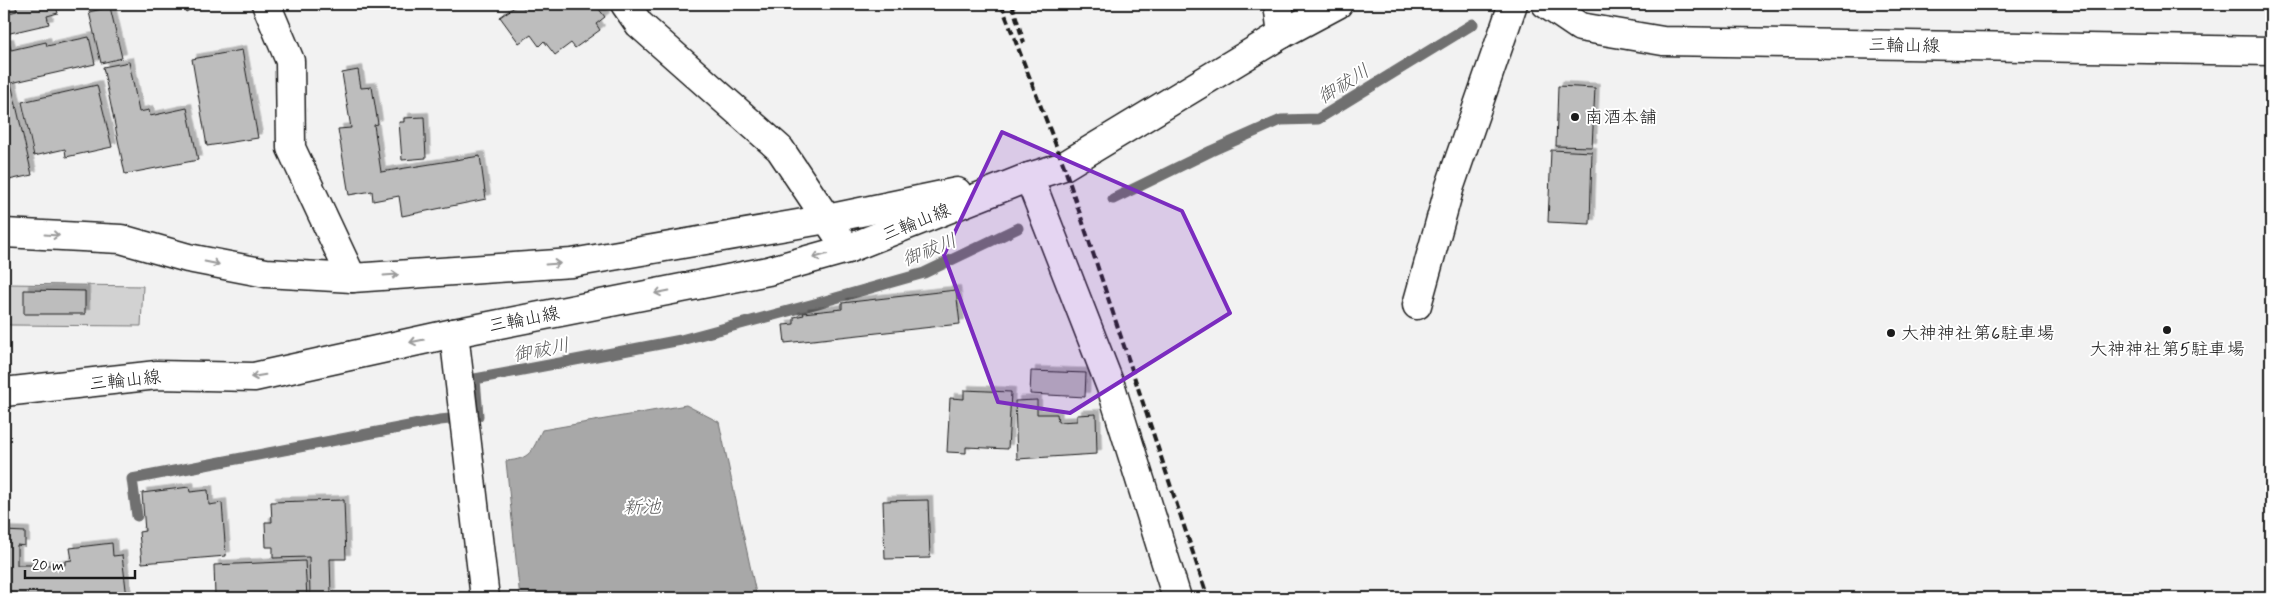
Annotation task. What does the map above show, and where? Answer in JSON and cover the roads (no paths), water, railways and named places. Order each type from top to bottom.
[{"type":"main road","points":[[266,4],[290,61],[291,148],[352,278]]},
{"type":"main road","points":[[625,4],[639,24],[780,148],[847,249]]},
{"type":"main road","points":[[1278,4],[1282,34]]},
{"type":"main road","name":"三輪山線","points":[[4,392],[157,375],[254,377],[454,333],[768,271],[847,249],[1029,177],[1064,166],[1282,34],[1338,4]]},
{"type":"main road","points":[[1417,305],[1450,186],[1513,4]]},
{"type":"main road","name":"三輪山線","points":[[1546,4],[1580,27],[1663,41],[2271,51]]},
{"type":"main road","points":[[1029,177],[1112,390],[1177,598]]},
{"type":"main road","name":"三輪山線","points":[[4,233],[121,239],[188,258],[266,273],[352,278],[572,262],[827,219],[1029,177]]},
{"type":"main road","points":[[454,333],[485,598]]},
{"type":"water","name":"新池","points":[[686,405],[719,422],[757,598],[520,598],[506,461],[521,458],[530,453],[542,430]]},
{"type":"waterway","name":"御祓川","points":[[1113,199],[1211,151],[1281,120],[1318,119],[1473,24]]},
{"type":"waterway","name":"御祓川","points":[[137,516],[132,479],[440,420],[478,416],[475,379],[681,340],[818,303],[924,273],[1018,228]]},
{"type":"railway","points":[[1001,4],[1064,166],[1208,598]]},
{"type":"railway","points":[[1012,4],[1024,43]]},
{"type":"place","name":"南酒本舗","points":[[1575,117]]},
{"type":"place","name":"大神神社第5駐車場","points":[[2167,330]]},
{"type":"place","name":"大神神社第6駐車場","points":[[1891,333]]}]
